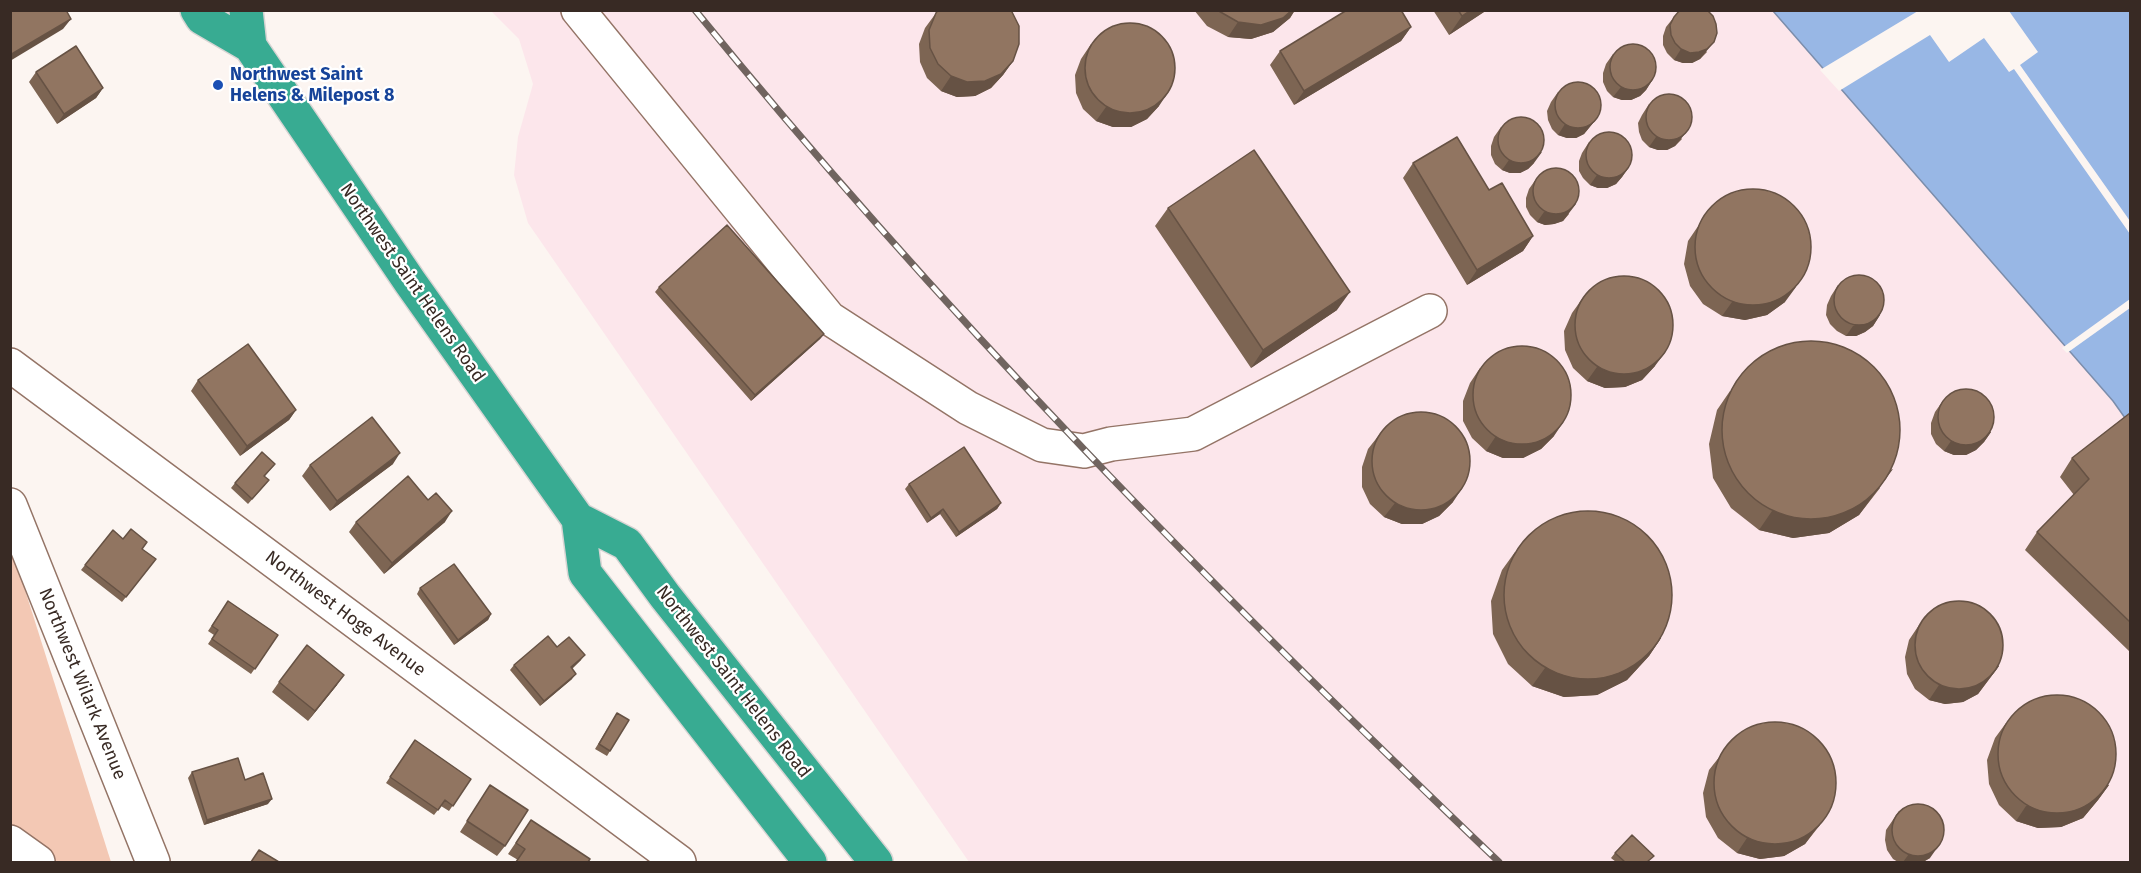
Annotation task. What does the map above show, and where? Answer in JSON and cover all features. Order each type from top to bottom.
[{"type":"highway","name":"Northwest Saint Helens Road","points":[[197,10],[202,18],[250,46],[410,282],[578,519],[627,544],[665,596],[876,862]]},
{"type":"highway","name":"Northwest Saint Helens Road","points":[[246,10],[250,46]]},
{"type":"highway","name":"Northwest Saint Helens Road","points":[[578,519],[585,573],[810,862]]},
{"type":"street","points":[[578,10],[829,318],[968,408],[1042,445],[1084,451],[1111,444],[1193,434],[1430,310]]},
{"type":"street","name":"Northwest Hoge Avenue","points":[[10,365],[679,862]]},
{"type":"street","name":"Northwest Wilark Avenue","points":[[10,505],[153,862]]},
{"type":"street","points":[[10,842],[38,862]]},
{"type":"shaded area","points":[[491,11],[1773,11],[2113,401],[2130,425],[2130,862],[969,862],[528,223],[514,175],[518,137],[533,84],[519,39]]},
{"type":"shaded area","points":[[10,551],[13,552],[111,862],[11,862]]},
{"type":"water","points":[[1773,11],[2130,11],[2130,425],[2113,401]]},
{"type":"pier","points":[[1918,11],[2009,11],[2038,52],[2020,65],[2130,221],[2130,234],[2014,69],[2009,72],[1984,38],[1949,62],[1930,35],[1839,91],[1820,70]]},
{"type":"pier","points":[[2130,299],[2130,308],[2067,353],[2062,348]]},
{"type":"building","points":[[10,10],[66,10],[71,19],[10,55]]},
{"type":"building","points":[[938,10],[1011,10],[1019,26],[1019,44],[1013,61],[1001,74],[985,81],[967,82],[951,76],[938,64],[930,48],[929,30]]},
{"type":"building","points":[[1217,10],[1292,10],[1283,18],[1261,25],[1238,22]]},
{"type":"building","points":[[1347,10],[1401,10],[1411,27],[1304,91],[1280,51]]},
{"type":"building","points":[[1458,10],[1471,10],[1462,16]]},
{"type":"building","points":[[1680,10],[1707,10],[1713,16],[1717,33],[1714,42],[1707,49],[1690,53],[1675,43],[1670,25]]},
{"type":"building","points":[[1130,23],[1147,26],[1162,36],[1172,51],[1175,68],[1172,85],[1162,100],[1147,110],[1130,113],[1113,110],[1098,100],[1088,85],[1085,68],[1088,51],[1098,36],[1113,26]]},
{"type":"building","points":[[1633,44],[1649,51],[1656,67],[1649,83],[1633,90],[1617,83],[1610,67],[1617,51]]},
{"type":"building","points":[[76,46],[103,88],[64,114],[36,72]]},
{"type":"building","points":[[1578,82],[1594,89],[1601,105],[1594,121],[1578,128],[1562,121],[1555,105],[1562,89]]},
{"type":"building","points":[[1669,94],[1685,101],[1692,117],[1685,133],[1669,140],[1653,133],[1646,117],[1653,101]]},
{"type":"building","points":[[1521,117],[1537,124],[1544,140],[1537,156],[1521,163],[1505,156],[1498,140],[1505,124]]},
{"type":"building","points":[[1609,132],[1625,139],[1632,155],[1625,171],[1609,178],[1593,171],[1586,155],[1593,139]]},
{"type":"building","points":[[1457,137],[1489,190],[1502,183],[1533,236],[1477,270],[1413,163]]},
{"type":"building","points":[[1254,150],[1350,292],[1263,350],[1168,208]]},
{"type":"building","points":[[1556,168],[1572,175],[1579,191],[1572,207],[1556,214],[1540,207],[1533,191],[1540,175]]},
{"type":"building","points":[[1753,189],[1775,194],[1794,206],[1806,225],[1811,247],[1806,269],[1794,288],[1775,300],[1753,305],[1731,300],[1712,288],[1700,269],[1695,247],[1700,225],[1712,206],[1731,194]]},
{"type":"building","points":[[727,225],[824,334],[755,395],[659,287]]},
{"type":"building","points":[[1864,275],[1877,282],[1883,290],[1883,310],[1877,318],[1869,324],[1854,325],[1841,318],[1835,310],[1834,295],[1841,282],[1849,276]]},
{"type":"building","points":[[1624,276],[1643,280],[1659,290],[1669,306],[1673,325],[1669,344],[1659,360],[1643,370],[1624,374],[1605,370],[1589,360],[1579,344],[1575,325],[1579,306],[1589,290],[1605,280]]},
{"type":"building","points":[[1811,341],[1845,348],[1874,367],[1893,396],[1900,430],[1893,464],[1874,493],[1845,512],[1811,519],[1777,512],[1748,493],[1729,464],[1722,430],[1729,396],[1748,367],[1777,348]]},
{"type":"building","points":[[248,344],[296,410],[247,446],[198,380]]},
{"type":"building","points":[[1522,346],[1541,350],[1557,360],[1567,376],[1571,395],[1567,414],[1557,430],[1541,440],[1522,444],[1503,440],[1487,430],[1477,414],[1473,395],[1477,376],[1487,360],[1503,350]]},
{"type":"building","points":[[1960,389],[1972,389],[1982,393],[1990,401],[1994,417],[1990,433],[1982,441],[1972,445],[1960,445],[1950,441],[1942,433],[1938,423],[1938,411],[1942,401],[1950,393]]},
{"type":"building","points":[[1421,412],[1440,416],[1456,426],[1466,442],[1470,461],[1466,480],[1456,496],[1440,506],[1421,510],[1402,506],[1386,496],[1376,480],[1372,461],[1376,442],[1386,426],[1402,416]]},
{"type":"building","points":[[2130,413],[2130,622],[2037,532],[2089,479],[2072,458]]},
{"type":"building","points":[[372,417],[400,453],[337,501],[310,465]]},
{"type":"building","points":[[964,447],[1001,503],[959,532],[943,509],[931,518],[909,484]]},
{"type":"building","points":[[262,452],[275,464],[264,476],[269,480],[252,499],[235,483]]},
{"type":"building","points":[[408,476],[428,500],[436,493],[452,511],[392,563],[356,522]]},
{"type":"building","points":[[1588,511],[1620,518],[1635,525],[1647,536],[1658,548],[1665,563],[1672,595],[1665,627],[1658,642],[1647,654],[1635,665],[1620,672],[1588,679],[1556,672],[1541,665],[1529,654],[1518,642],[1511,627],[1504,595],[1511,563],[1518,548],[1529,536],[1541,525],[1556,518]]},
{"type":"building","points":[[131,529],[147,542],[142,549],[156,559],[126,597],[85,565],[113,530],[123,539]]},
{"type":"building","points":[[454,564],[491,614],[458,640],[420,588]]},
{"type":"building","points":[[228,601],[278,635],[255,669],[212,639],[218,630],[212,626]]},
{"type":"building","points":[[1959,601],[1976,604],[1990,614],[2000,628],[2003,645],[2000,662],[1990,676],[1976,686],[1959,689],[1942,686],[1928,676],[1918,662],[1915,645],[1918,628],[1928,614],[1942,604]]},
{"type":"building","points":[[548,636],[557,647],[569,637],[585,655],[571,667],[576,674],[544,701],[514,665]]},
{"type":"building","points":[[307,645],[344,675],[315,711],[279,682]]},
{"type":"building","points":[[2057,695],[2080,699],[2099,712],[2112,731],[2116,754],[2112,777],[2099,796],[2080,809],[2057,813],[2034,809],[2015,796],[2002,777],[1998,754],[2002,731],[2015,712],[2034,699]]},
{"type":"building","points":[[617,713],[629,720],[610,751],[599,744]]},
{"type":"building","points":[[1775,722],[1798,727],[1809,732],[1818,740],[1826,749],[1831,760],[1836,783],[1831,806],[1826,817],[1818,826],[1809,834],[1798,839],[1775,844],[1752,839],[1741,834],[1732,826],[1724,817],[1719,806],[1714,783],[1719,760],[1724,749],[1732,740],[1741,732],[1752,727]]},
{"type":"building","points":[[415,740],[471,779],[453,806],[445,800],[438,810],[390,777]]},
{"type":"building","points":[[238,758],[245,780],[263,773],[272,799],[207,820],[192,772]]},
{"type":"building","points":[[490,785],[528,810],[505,846],[467,821]]},
{"type":"building","points":[[1918,804],[1928,806],[1936,812],[1942,820],[1944,830],[1942,840],[1936,848],[1928,854],[1918,856],[1908,854],[1900,848],[1894,840],[1892,830],[1894,820],[1900,812],[1908,806]]},
{"type":"building","points":[[531,820],[590,859],[588,862],[516,862],[525,849],[516,843]]},
{"type":"building","points":[[1632,835],[1654,856],[1647,862],[1625,862],[1615,853]]},
{"type":"building","points":[[259,850],[279,862],[251,862]]},
{"type":"railway","points":[[695,10],[885,234],[1084,449],[1289,658],[1499,862]]},
{"type":"place","name":"Northwest Saint Helens & Milepost 8","points":[[218,85]]}]
